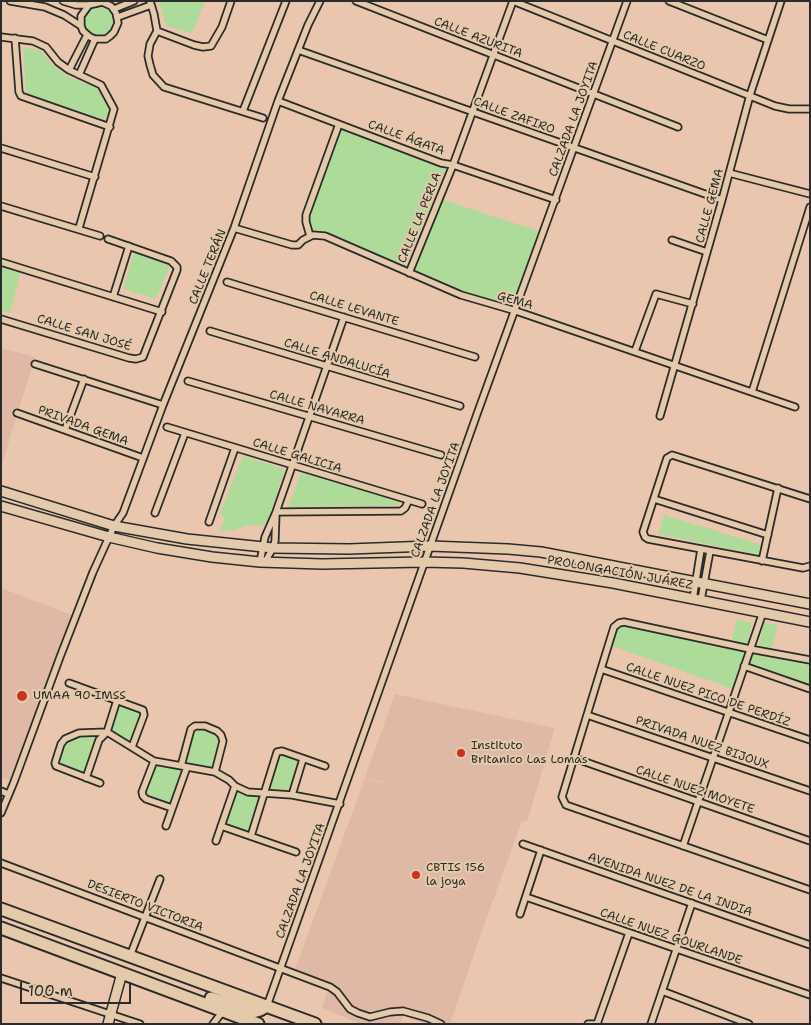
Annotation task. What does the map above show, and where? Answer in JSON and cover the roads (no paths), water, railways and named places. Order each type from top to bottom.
[{"type":"highway","points":[[1,902],[71,928],[125,955]]},
{"type":"highway","points":[[1,909],[315,1024]]},
{"type":"highway","points":[[1,928],[258,1024]]},
{"type":"highway","points":[[126,974],[152,980],[253,1012],[267,1006]]},
{"type":"street","points":[[10,1],[46,4],[81,26],[86,35],[95,39],[106,38],[114,32],[118,23],[118,17],[114,9],[102,2],[76,5],[63,1]]},
{"type":"street","points":[[114,9],[134,1]]},
{"type":"street","points":[[157,31],[194,45],[211,46],[219,33],[232,1]]},
{"type":"street","points":[[243,111],[286,1]]},
{"type":"street","name":"CALLE TERÁN","points":[[8,794],[63,649],[109,537],[123,513],[163,405],[234,228],[278,101],[308,25],[320,1]]},
{"type":"street","name":"CALLE AZURITA","points":[[356,1],[678,127]]},
{"type":"street","name":"CALLE LA PERLA","points":[[408,273],[453,164],[513,1]]},
{"type":"street","name":"CALLE CUARZO","points":[[513,1],[775,106],[789,109],[810,109]]},
{"type":"street","name":"CALZADA LA JOYITA","points":[[267,1006],[424,562],[627,1]]},
{"type":"street","points":[[669,1],[768,40]]},
{"type":"street","name":"CALLE GEMA","points":[[660,416],[750,95],[781,1]]},
{"type":"street","points":[[118,17],[150,3],[157,31],[150,44],[148,56],[154,75],[164,86],[263,118]]},
{"type":"street","points":[[81,26],[81,16],[89,5]]},
{"type":"street","points":[[69,70],[86,35]]},
{"type":"street","points":[[1,37],[40,43],[46,47],[58,62],[69,70],[96,82],[109,97],[114,109],[79,228]]},
{"type":"street","points":[[15,38],[19,92],[21,96],[110,127]]},
{"type":"street","points":[[79,75],[95,39]]},
{"type":"street","name":"CALLE ZAFIRO","points":[[298,50],[722,200]]},
{"type":"street","name":"CALLE ÁGATA","points":[[278,101],[441,163],[453,164],[556,200]]},
{"type":"street","points":[[310,236],[306,215],[339,124]]},
{"type":"street","points":[[1,148],[95,177]]},
{"type":"street","points":[[729,172],[810,194]]},
{"type":"street","points":[[1,206],[79,228],[100,236]]},
{"type":"street","points":[[752,392],[810,207]]},
{"type":"street","name":"GEMA","points":[[234,228],[292,245],[298,245],[316,234],[324,236],[461,295],[516,311],[795,407]]},
{"type":"street","points":[[108,239],[129,246],[113,297]]},
{"type":"street","points":[[672,240],[707,252]]},
{"type":"street","name":"CALLE SAN JOSÉ","points":[[1,319],[140,359],[145,354],[178,270],[176,264],[171,260],[129,246]]},
{"type":"street","points":[[1,262],[162,312]]},
{"type":"street","name":"CALLE LEVANTE","points":[[227,282],[475,356]]},
{"type":"street","points":[[635,351],[656,294],[692,304]]},
{"type":"street","points":[[262,562],[262,548],[344,317]]},
{"type":"street","name":"CALLE ANDALUCÍA","points":[[210,331],[460,406]]},
{"type":"street","points":[[35,364],[163,405]]},
{"type":"street","points":[[65,430],[84,379]]},
{"type":"street","name":"CALLE NAVARRA","points":[[188,381],[441,455]]},
{"type":"street","name":"PRIVADA GEMA","points":[[17,414],[143,458]]},
{"type":"street","name":"CALLE GALICIA","points":[[168,427],[422,504]]},
{"type":"street","points":[[155,513],[185,433]]},
{"type":"street","points":[[209,522],[235,448]]},
{"type":"street","points":[[810,499],[672,455],[667,458],[644,531],[645,538],[803,568],[810,566]]},
{"type":"street","points":[[762,561],[778,488]]},
{"type":"street","name":"PROLONGACIÓN JUÁREZ","points":[[1,491],[114,526],[187,539],[262,548],[349,549],[468,546],[541,552],[810,604]]},
{"type":"street","points":[[654,499],[768,535]]},
{"type":"street","points":[[276,512],[401,511],[409,500]]},
{"type":"street","name":"PROLONGACIÓN JUÁREZ","points":[[1,506],[109,537],[212,557],[262,562],[322,564],[424,562],[520,568],[596,580],[810,622]]},
{"type":"street","points":[[262,562],[273,548],[276,535],[276,512]]},
{"type":"street","points":[[700,583],[701,549]]},
{"type":"street","points":[[697,600],[710,551]]},
{"type":"street","points":[[683,846],[762,612]]},
{"type":"street","points":[[810,660],[621,622],[614,627],[562,797],[566,805],[810,890]]},
{"type":"street","points":[[744,666],[810,689]]},
{"type":"street","name":"CALLE NUEZ PICO DE PERDÍZ","points":[[600,669],[810,740]]},
{"type":"street","points":[[69,682],[141,708],[144,715],[132,746]]},
{"type":"street","points":[[86,778],[99,740],[106,732],[117,700]]},
{"type":"street","name":"PRIVADA NUEZ BIJOUX","points":[[587,715],[810,791]]},
{"type":"street","points":[[166,826],[184,766],[191,729],[195,726],[205,726],[217,731],[221,735],[223,741],[215,772]]},
{"type":"street","points":[[100,783],[58,768],[55,764],[61,744],[68,737],[79,733],[106,732],[154,761],[202,768],[215,772],[235,786],[253,793],[292,795],[340,804]]},
{"type":"street","points":[[251,836],[278,751],[325,766]]},
{"type":"street","points":[[292,795],[303,758]]},
{"type":"street","name":"CALLE NUEZ MOYETE","points":[[574,758],[810,841]]},
{"type":"street","points":[[154,761],[142,792],[143,796],[146,799],[172,808]]},
{"type":"street","points":[[216,841],[224,827],[235,786]]},
{"type":"street","points":[[1,791],[8,794],[1,813]]},
{"type":"street","points":[[224,827],[296,852]]},
{"type":"street","name":"AVENIDA NUEZ DE LA INDIA","points":[[523,844],[810,944]]},
{"type":"street","points":[[520,914],[541,850]]},
{"type":"street","name":"DESIERTO VICTORIA","points":[[1,863],[330,987],[337,992],[350,1009],[369,1021]]},
{"type":"street","points":[[125,955],[145,917],[160,879]]},
{"type":"street","name":"CALLE NUEZ GOURLANDE","points":[[526,897],[810,996]]},
{"type":"street","points":[[651,1024],[692,903]]},
{"type":"street","points":[[588,1024],[597,1024],[629,933]]},
{"type":"street","points":[[108,1024],[110,1014],[126,974]]},
{"type":"street","points":[[1,978],[140,1024]]},
{"type":"street","points":[[662,992],[749,1024]]},
{"type":"street","points":[[213,1024],[223,1011]]},
{"type":"street","points":[[369,1021],[390,1012],[403,1011],[441,1024]]},
{"type":"place","name":"UMAA 90 IMSS","points":[[22,696]]},
{"type":"place","name":"Instituto Britanico Las Lomas","points":[[461,753]]},
{"type":"place","name":"CBTIS 156 la joya","points":[[416,875]]}]
